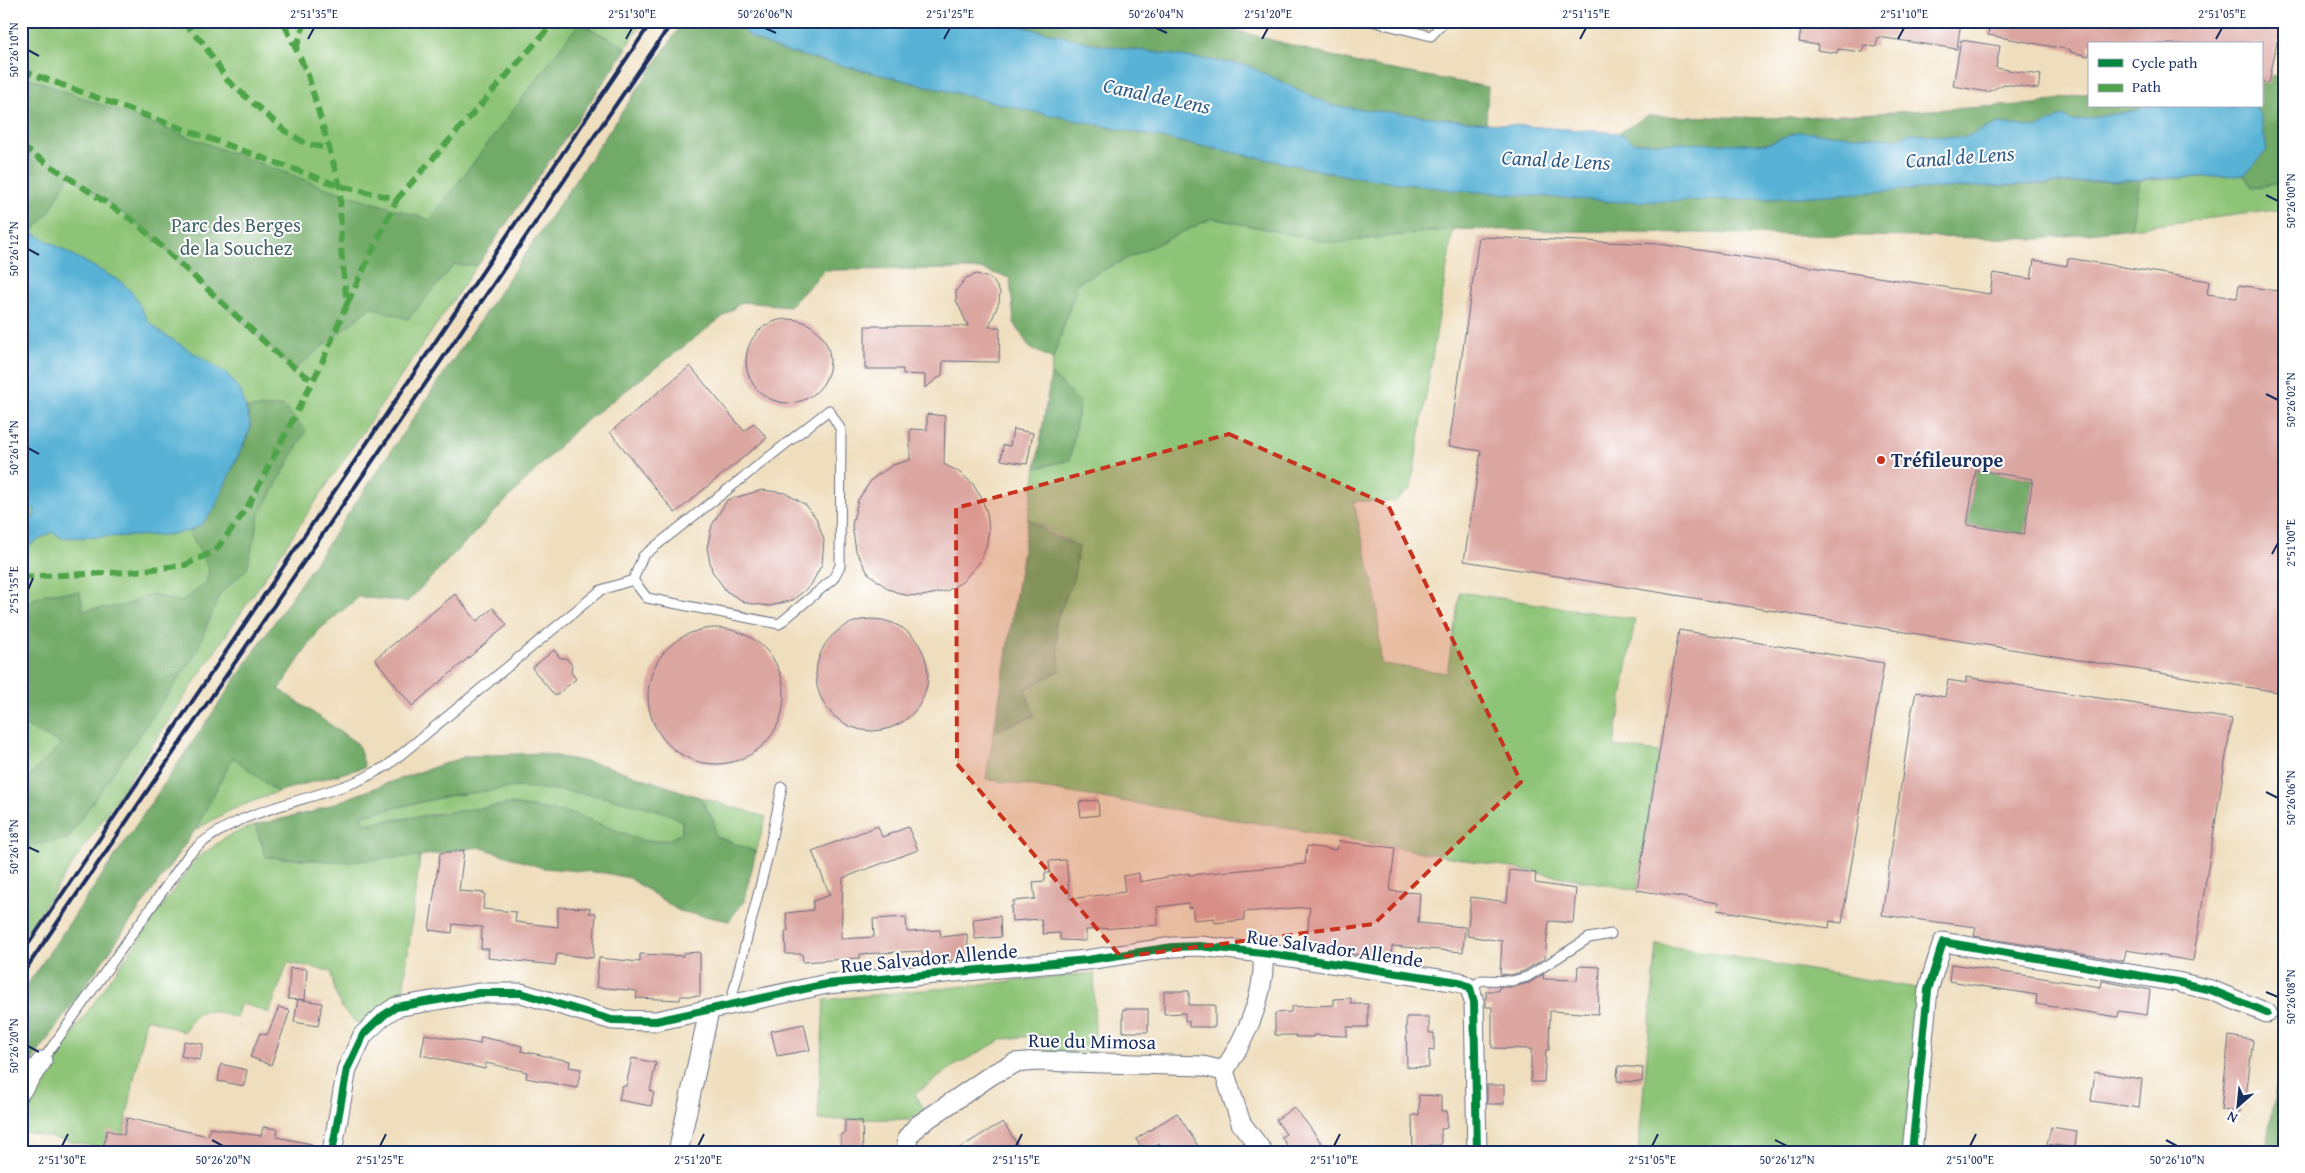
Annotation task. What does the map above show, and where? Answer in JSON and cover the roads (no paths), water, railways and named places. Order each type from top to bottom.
[{"type":"street","points":[[1912,1152],[1928,990],[1943,942],[2177,982],[2211,990],[2267,1013]]},
{"type":"street","name":"Rue Salvador Allende","points":[[332,1152],[347,1068],[354,1051],[368,1030],[396,1007],[500,992],[535,996],[597,1016],[632,1022],[656,1021],[827,984],[1087,960],[1173,947],[1199,946],[1263,953],[1459,982],[1470,988]]},
{"type":"street","points":[[1263,953],[1261,988],[1241,1042],[1224,1071],[1241,1123],[1263,1152]]},
{"type":"street","points":[[1470,988],[1474,1002],[1477,1152]]},
{"type":"street","points":[[678,1152],[709,1010]]},
{"type":"street","name":"Rue du Mimosa","points":[[906,1152],[908,1138],[917,1126],[993,1074],[1015,1063],[1037,1061],[1194,1066],[1224,1071]]},
{"type":"street","points":[[21,1091],[42,1062]]},
{"type":"lane","points":[[1372,21],[1431,36],[1445,21]]},
{"type":"lane","points":[[829,410],[841,430],[840,566],[833,578],[779,624],[647,598],[633,580],[643,556],[829,410]]},
{"type":"lane","points":[[42,1062],[189,854],[205,839],[250,815],[360,780],[387,766],[601,590],[633,580]]},
{"type":"lane","points":[[732,1005],[732,997],[768,855],[782,788]]},
{"type":"lane","points":[[1470,988],[1482,980],[1512,981],[1527,977],[1589,938],[1611,934]]},
{"type":"water","name":"Canal de Lens","points":[[732,21],[998,21],[1100,45],[1246,65],[1333,106],[1486,123],[1619,133],[1636,143],[1767,144],[1799,132],[1896,139],[1910,133],[1963,138],[1999,123],[2038,128],[2062,116],[2073,121],[2139,110],[2141,108],[2255,108],[2260,114],[2267,150],[2244,175],[1919,189],[1765,199],[1619,202],[1452,190],[1348,176],[1026,110],[783,51],[754,39]]},
{"type":"water","points":[[21,226],[123,283],[134,295],[148,321],[162,333],[227,374],[241,392],[251,427],[214,509],[202,524],[189,531],[167,535],[62,538],[52,532],[21,550],[21,526],[34,518],[35,509],[21,502]]},
{"type":"railway","points":[[21,955],[652,21]]},
{"type":"railway","points":[[21,976],[673,21]]},
{"type":"place","name":"Tréfileurope","points":[[1881,460]]},
{"type":"park label","name":"Parc des Berges de la Souchez","points":[[236,236]]}]
